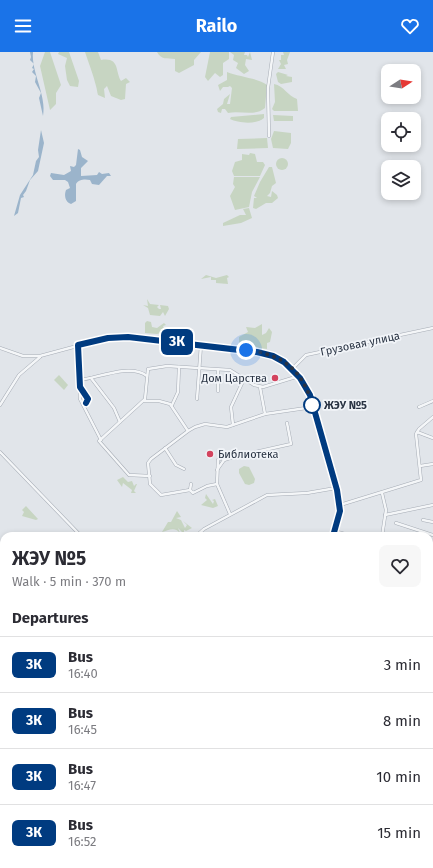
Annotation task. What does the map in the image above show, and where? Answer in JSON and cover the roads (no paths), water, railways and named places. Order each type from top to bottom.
[{"type":"street","points":[[269,136],[268,88],[273,52]]},
{"type":"street","name":"Грузовая улица","points":[[292,369],[306,355],[433,328]]},
{"type":"street","points":[[0,348],[20,356],[32,357],[78,345],[119,337],[201,345],[268,354],[281,359],[299,376],[307,390],[313,407],[340,505],[334,531],[338,532]]},
{"type":"street","points":[[78,345],[81,400],[101,440],[99,441],[129,475],[150,476]]},
{"type":"street","points":[[197,399],[201,345]]},
{"type":"street","points":[[0,405],[19,375],[40,356]]},
{"type":"street","points":[[32,357],[34,361]]},
{"type":"street","points":[[101,440],[143,401],[146,396],[148,369],[163,366],[233,371],[244,379],[260,387],[272,385],[299,376]]},
{"type":"street","points":[[172,405],[178,392],[179,367]]},
{"type":"street","points":[[218,370],[218,391]]},
{"type":"street","points":[[80,380],[116,371],[143,373],[148,376]]},
{"type":"street","points":[[91,378],[114,408],[120,422]]},
{"type":"street","points":[[233,425],[231,407],[244,379]]},
{"type":"street","points":[[260,387],[265,414]]},
{"type":"street","points":[[146,396],[149,401]]},
{"type":"street","points":[[143,401],[164,402],[172,405],[188,431]]},
{"type":"street","points":[[419,407],[433,401]]},
{"type":"street","points":[[217,484],[207,486],[193,493],[190,490],[161,496],[150,484],[149,461],[195,427],[205,424],[224,427],[265,414],[313,407]]},
{"type":"street","points":[[417,432],[433,417]]},
{"type":"street","points":[[230,514],[217,484],[218,459],[222,457],[224,460],[291,444],[287,423]]},
{"type":"street","points":[[340,505],[420,481],[422,477],[417,432]]},
{"type":"street","points":[[417,432],[433,438]]},
{"type":"street","points":[[165,448],[176,465],[184,469]]},
{"type":"street","points":[[0,452],[77,532]]},
{"type":"street","points":[[217,470],[224,460]]},
{"type":"street","points":[[420,466],[433,464]]},
{"type":"street","points":[[190,490],[191,484]]},
{"type":"street","points":[[201,532],[230,514],[267,495],[307,493],[336,488]]},
{"type":"street","points":[[382,493],[386,510],[383,532]]},
{"type":"street","points":[[385,515],[433,505]]},
{"type":"street","points":[[423,520],[433,522]]},
{"type":"street","points":[[396,523],[424,532]]},
{"type":"water","points":[[30,52],[33,52],[34,64],[30,60]]},
{"type":"water","points":[[34,64],[43,100],[43,116],[39,98],[41,93],[35,82],[36,76],[32,72],[34,69],[32,68]]},
{"type":"water","points":[[41,130],[44,143],[38,171],[30,180],[23,195],[24,197],[21,198],[18,213],[14,216],[20,195],[33,175],[36,161],[39,157],[38,150]]},
{"type":"water","points":[[78,149],[80,150],[82,157],[88,161],[81,168],[81,176],[97,175],[99,172],[102,174],[109,173],[111,176],[107,176],[99,185],[92,184],[90,180],[80,180],[76,184],[76,201],[71,204],[67,202],[65,196],[66,190],[70,188],[68,182],[65,180],[53,180],[50,176],[51,173],[64,175],[71,171],[70,166],[74,167],[76,165]]},
{"type":"place","name":"Дом Царства","points":[[275,378]]},
{"type":"place","name":"ЖЭУ №5","points":[[312,405]]},
{"type":"place","name":"Библиотека","points":[[210,454]]}]
